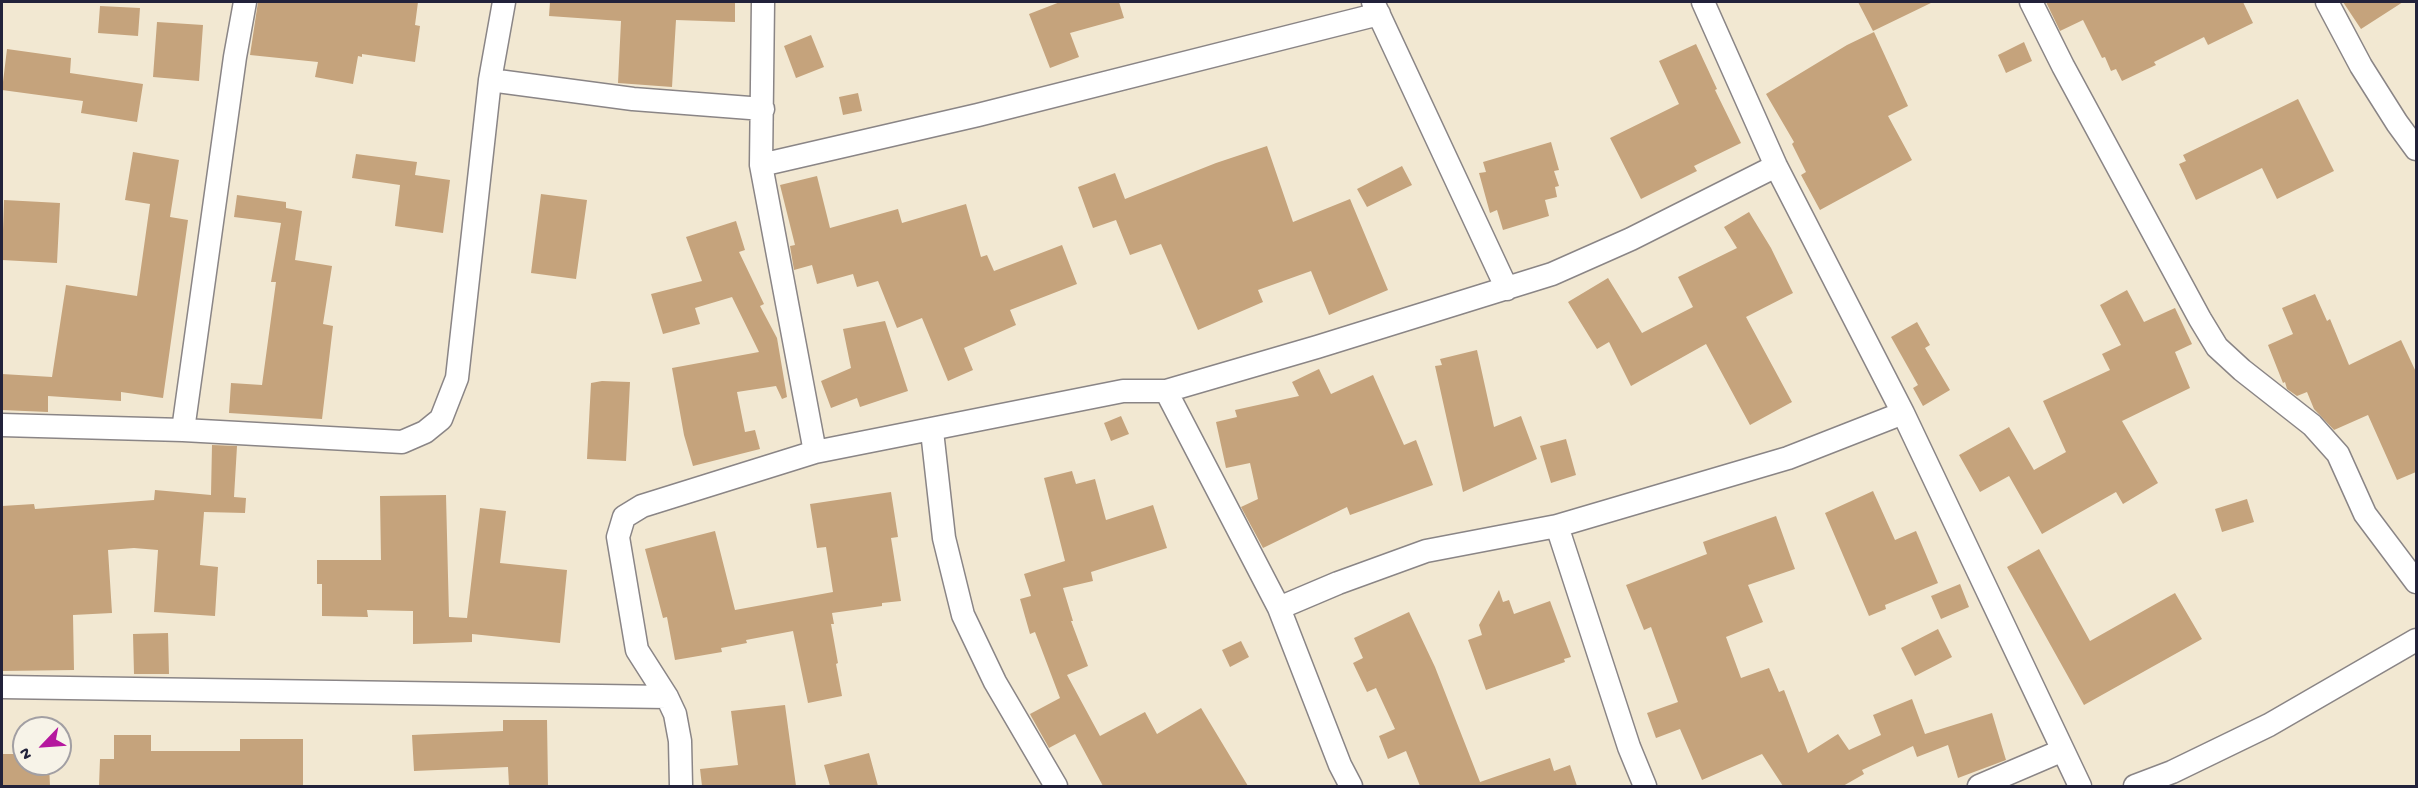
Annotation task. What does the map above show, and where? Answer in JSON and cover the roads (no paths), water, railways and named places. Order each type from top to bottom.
[{"type":"street","points":[[183,430],[244,2]]},
{"type":"street","points":[[2,425],[183,430],[402,442],[425,432],[441,419],[457,378],[490,80],[504,2]]},
{"type":"street","points":[[763,2],[761,165],[815,452]]},
{"type":"street","points":[[1703,2],[1776,165],[1903,413],[2061,751],[2080,786]]},
{"type":"street","points":[[2031,2],[2068,76],[2194,309],[2217,347],[2242,370],[2312,425],[2338,454],[2365,514],[2416,582]]},
{"type":"street","points":[[2327,2],[2361,66],[2397,123],[2416,148]]},
{"type":"street","points":[[761,165],[978,115],[1376,8],[1507,289]]},
{"type":"street","points":[[490,80],[633,99],[763,109]]},
{"type":"street","points":[[681,786],[681,741],[675,714],[667,697],[637,650],[618,537],[624,517],[642,506],[815,452],[1123,392],[1166,391],[1507,289],[1552,274],[1631,239],[1776,165]]},
{"type":"street","points":[[1166,391],[1279,608],[1340,765],[1352,786]]},
{"type":"street","points":[[1279,608],[1338,582],[1426,551],[1557,526],[1788,458],[1903,413]]},
{"type":"street","points":[[932,430],[944,538],[963,615],[995,682],[1056,786]]},
{"type":"street","points":[[1557,526],[1629,747],[1645,786]]},
{"type":"street","points":[[2135,786],[2172,772],[2270,725],[2416,640]]},
{"type":"street","points":[[2,687],[667,697]]},
{"type":"street","points":[[1979,786],[2061,751]]}]
